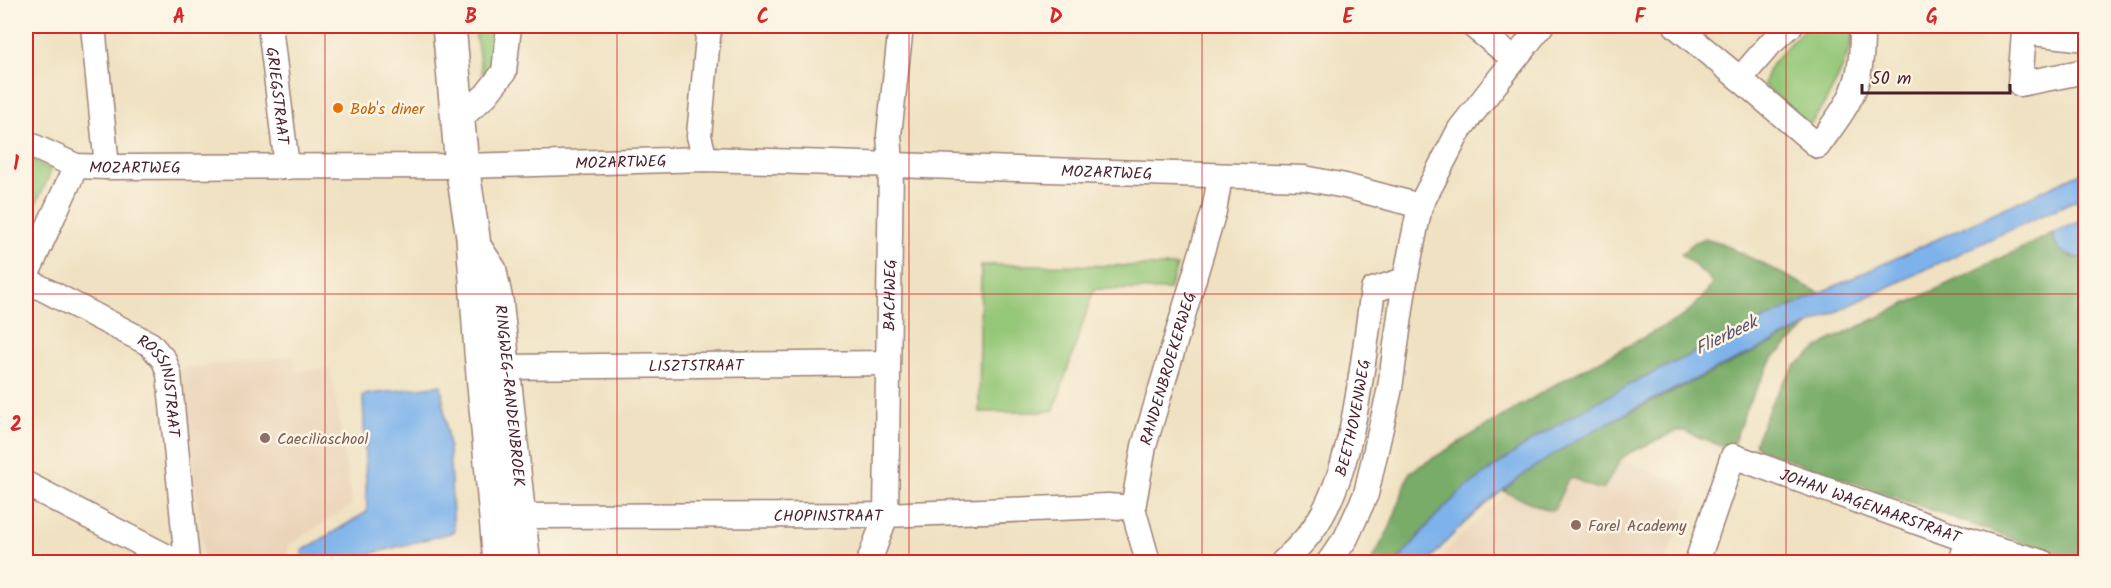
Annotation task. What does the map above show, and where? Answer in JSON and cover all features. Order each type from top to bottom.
[{"type":"main road","name":"RINGWEG-RANDENBROEK","points":[[448,26],[462,166],[474,237],[481,352],[500,562]]},
{"type":"street","points":[[93,26],[107,167]]},
{"type":"street","name":"GRIEGSTRAAT","points":[[270,26],[286,167]]},
{"type":"street","points":[[458,120],[486,95],[504,72],[509,26]]},
{"type":"street","points":[[705,159],[699,136],[709,26]]},
{"type":"street","name":"BACHWEG","points":[[868,562],[886,515],[890,135],[901,26]]},
{"type":"street","points":[[1473,26],[1514,59]]},
{"type":"street","name":"BEETHOVENWEG","points":[[1329,562],[1346,538],[1366,494],[1390,387],[1405,280],[1420,206],[1460,129],[1541,26]]},
{"type":"street","points":[[1676,26],[1818,146],[1855,86],[1862,53],[1862,26]]},
{"type":"street","points":[[1740,79],[1770,44],[1790,26]]},
{"type":"street","points":[[2085,39],[2024,32],[2020,84],[2085,71]]},
{"type":"street","name":"MOZARTWEG","points":[[26,143],[76,166],[107,167],[462,166],[705,159],[1220,177]]},
{"type":"street","points":[[26,278],[76,166]]},
{"type":"street","points":[[1220,177],[1304,178],[1345,186],[1420,206]]},
{"type":"street","name":"RANDENBROEKERWEG","points":[[1148,562],[1133,508],[1144,446],[1214,211],[1220,177]]},
{"type":"street","name":"RINGWEG-RANDENBROEK","points":[[474,237],[494,269],[501,303],[528,562]]},
{"type":"street","name":"ROSSINISTRAAT","points":[[26,278],[150,344],[164,360],[169,374],[187,562]]},
{"type":"street","name":"BEETHOVENWEG","points":[[1283,562],[1312,531],[1332,494],[1346,453],[1373,290],[1405,280]]},
{"type":"street","name":"LISZTSTRAAT","points":[[506,367],[887,363]]},
{"type":"street","name":"JOHAN WAGENAARSTRAAT","points":[[1697,562],[1733,456],[1967,540],[2042,562]]},
{"type":"street","points":[[26,484],[177,562]]},
{"type":"street","name":"CHOPINSTRAAT","points":[[522,516],[886,515],[1108,506],[1133,508]]},
{"type":"street","points":[[1960,562],[1967,540]]},
{"type":"shaded area","name":"Caeciliaschool","points":[[294,356],[295,371],[331,368],[352,505],[288,545],[289,562],[205,562],[180,368]]},
{"type":"shaded area","name":"Farel Academy","points":[[1621,459],[1692,488],[1666,562],[1437,562],[1456,540],[1508,493],[1548,510],[1567,481],[1572,478],[1597,488],[1609,482]]},
{"type":"green space","points":[[474,26],[502,26],[496,77],[484,84]]},
{"type":"green space","points":[[1808,26],[1855,26],[1839,77],[1819,112],[1808,124],[1764,85],[1775,60]]},
{"type":"green space","points":[[26,156],[51,170],[26,224]]},
{"type":"green space","points":[[2053,233],[2053,242],[2072,258],[2085,258],[2085,562],[2077,562],[1759,449],[1755,443],[1772,401],[1785,380],[1795,366],[1825,343]]},
{"type":"green space","points":[[1705,238],[1721,243],[1820,293],[1644,377],[1537,437],[1465,488],[1436,516],[1397,562],[1371,562],[1390,527],[1410,472],[1556,384],[1684,316],[1704,296],[1712,284],[1708,277],[1681,254],[1695,242]]},
{"type":"green space","points":[[981,265],[1177,266],[1169,290],[1094,289],[1054,410],[979,412]]},
{"type":"green space","points":[[1811,324],[1774,357],[1748,404],[1731,450],[1684,431],[1677,431],[1621,459],[1604,488],[1597,489],[1573,478],[1567,481],[1554,510],[1548,510],[1503,491],[1534,466],[1589,432]]},
{"type":"water","points":[[2085,171],[2085,196],[1631,411],[1586,435],[1502,491],[1463,524],[1428,562],[1397,562],[1436,516],[1465,488],[1537,437],[1591,405],[1644,377],[1820,293]]},
{"type":"water","points":[[2085,218],[2085,258],[2073,257],[2059,249],[2053,233]]},
{"type":"water","points":[[441,385],[449,448],[454,532],[340,562],[303,562],[302,551],[367,512],[363,395]]},
{"type":"place","name":"Bob's diner","points":[[338,108]]},
{"type":"place","name":"Caeciliaschool","points":[[265,438]]},
{"type":"place","name":"Farel Academy","points":[[1576,525]]},
{"type":"water label","name":"Flierbeek","points":[[1726,335]]}]
